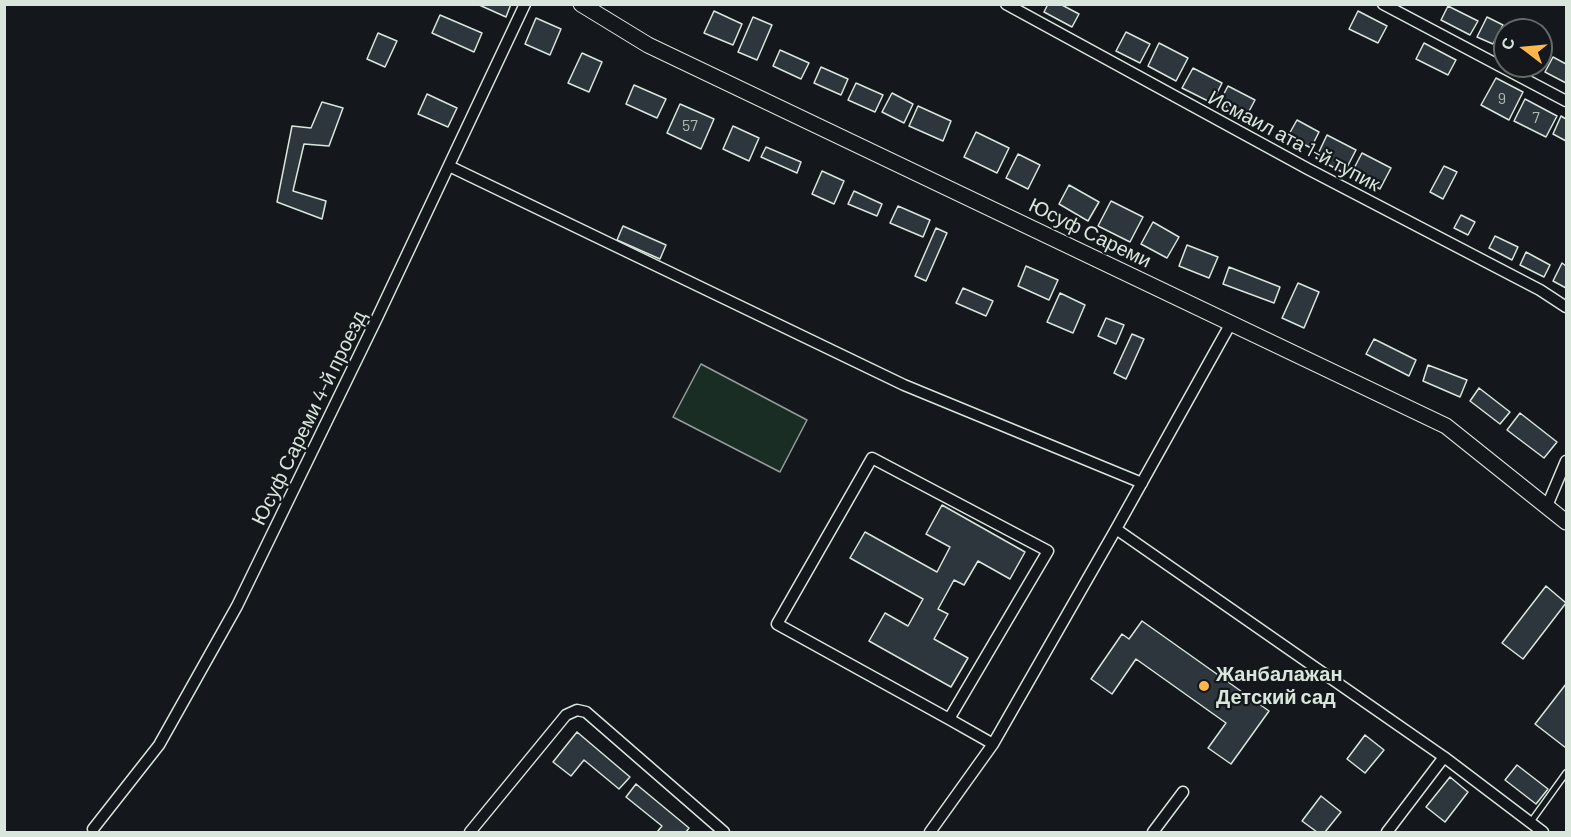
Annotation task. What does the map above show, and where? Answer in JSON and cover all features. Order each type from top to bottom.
[{"type":"main road","name":"Юсуф Сареми","points":[[581,4],[648,45],[1446,426],[1566,522]]},
{"type":"street","name":"Юсуф Сареми 4-й проезд","points":[[91,831],[159,745],[237,606],[525,4]]},
{"type":"street","name":"Исмаил ата 1-й тупик","points":[[1006,4],[1308,169],[1540,290],[1566,307]]},
{"type":"street","points":[[1383,4],[1566,101]]},
{"type":"street","points":[[448,166],[904,385],[1142,483]]},
{"type":"street","points":[[930,832],[993,744],[1232,323]]},
{"type":"street","points":[[949,719],[1048,551],[872,458],[777,624],[993,744]]},
{"type":"street","points":[[1547,506],[1566,461]]},
{"type":"street","points":[[1116,529],[1444,757],[1543,832]]},
{"type":"street","points":[[470,832],[566,715],[577,710],[586,712],[718,831]]},
{"type":"street","points":[[1387,832],[1444,757]]},
{"type":"street","points":[[1153,832],[1184,792]]},
{"type":"lane","points":[[1530,823],[1566,773]]},
{"type":"green space","points":[[701,364],[807,420],[780,472],[673,417]]},
{"type":"building","points":[[477,4],[511,4],[506,17]]},
{"type":"building","points":[[1048,4],[1060,4],[1079,14],[1072,27],[1044,12]]},
{"type":"building","points":[[1448,6],[1478,21],[1470,35],[1441,20]]},
{"type":"building","points":[[714,11],[742,24],[733,45],[704,33]]},
{"type":"building","points":[[1358,11],[1387,26],[1378,43],[1349,29]]},
{"type":"building","points":[[440,15],[482,33],[474,52],[432,33]]},
{"type":"building","points":[[753,17],[772,25],[757,60],[738,52]]},
{"type":"building","points":[[1487,17],[1493,20],[1493,44],[1477,37]]},
{"type":"building","points":[[536,18],[561,29],[550,55],[525,44]]},
{"type":"building","points":[[1126,32],[1150,44],[1140,63],[1116,51]]},
{"type":"building","points":[[378,33],[397,41],[385,67],[367,59]]},
{"type":"building","points":[[1159,43],[1188,58],[1176,81],[1148,66]]},
{"type":"building","points":[[1424,43],[1456,60],[1448,75],[1416,59]]},
{"type":"building","points":[[780,50],[809,63],[801,79],[773,66]]},
{"type":"building","points":[[582,53],[602,62],[589,92],[568,83]]},
{"type":"building","points":[[1553,57],[1566,64],[1566,83],[1553,76]]},
{"type":"building","points":[[821,67],[848,79],[841,95],[814,83]]},
{"type":"building","points":[[1193,68],[1222,83],[1212,103],[1182,88]]},
{"type":"building","points":[[1496,78],[1523,92],[1509,120],[1481,105]]},
{"type":"building","points":[[856,83],[883,95],[875,112],[848,100]]},
{"type":"building","points":[[634,85],[666,99],[657,118],[626,104]]},
{"type":"building","points":[[1228,86],[1255,100],[1246,117],[1219,103]]},
{"type":"building","points":[[892,93],[913,104],[904,123],[882,112]]},
{"type":"building","points":[[427,94],[457,108],[448,127],[418,114]]},
{"type":"building","points":[[1525,99],[1557,116],[1546,137],[1514,121]]},
{"type":"building","points":[[322,102],[343,108],[329,146],[304,144],[293,191],[326,201],[322,219],[277,202],[292,126],[311,128]]},
{"type":"building","points":[[680,104],[714,119],[701,149],[667,133]]},
{"type":"building","points":[[918,106],[951,121],[943,141],[909,126]]},
{"type":"building","points":[[1561,116],[1566,119],[1566,141],[1553,134]]},
{"type":"building","points":[[1297,120],[1319,132],[1311,148],[1288,136]]},
{"type":"building","points":[[733,126],[759,138],[749,161],[723,149]]},
{"type":"building","points":[[976,132],[1009,148],[997,173],[964,157]]},
{"type":"building","points":[[1327,135],[1356,150],[1344,173],[1316,158]]},
{"type":"building","points":[[766,147],[801,162],[797,173],[761,157]]},
{"type":"building","points":[[1362,153],[1391,168],[1380,189],[1351,174]]},
{"type":"building","points":[[1018,154],[1040,165],[1028,189],[1006,178]]},
{"type":"building","points":[[1444,166],[1457,172],[1443,199],[1430,192]]},
{"type":"building","points":[[822,171],[844,181],[834,204],[812,194]]},
{"type":"building","points":[[1069,185],[1099,202],[1088,221],[1059,204]]},
{"type":"building","points":[[854,191],[882,204],[877,216],[848,204]]},
{"type":"building","points":[[1111,201],[1143,217],[1130,242],[1098,226]]},
{"type":"building","points":[[898,206],[930,220],[923,237],[890,223]]},
{"type":"building","points":[[1461,215],[1475,222],[1468,235],[1454,228]]},
{"type":"building","points":[[1153,222],[1179,237],[1167,258],[1141,244]]},
{"type":"building","points":[[623,226],[666,245],[660,259],[617,240]]},
{"type":"building","points":[[936,228],[947,233],[926,281],[915,276]]},
{"type":"building","points":[[1495,236],[1518,247],[1512,260],[1489,248]]},
{"type":"building","points":[[1187,245],[1218,257],[1209,278],[1179,266]]},
{"type":"building","points":[[1526,252],[1550,265],[1544,277],[1520,265]]},
{"type":"building","points":[[1562,263],[1566,266],[1566,288],[1553,281]]},
{"type":"building","points":[[1026,266],[1058,280],[1049,300],[1018,286]]},
{"type":"building","points":[[1229,267],[1280,287],[1274,303],[1223,284]]},
{"type":"building","points":[[1298,283],[1319,292],[1304,328],[1282,318]]},
{"type":"building","points":[[963,288],[993,301],[986,316],[956,303]]},
{"type":"building","points":[[1060,293],[1085,305],[1073,333],[1047,322]]},
{"type":"building","points":[[1106,318],[1124,325],[1116,344],[1098,336]]},
{"type":"building","points":[[1132,334],[1144,339],[1126,379],[1114,373]]},
{"type":"building","points":[[1374,339],[1416,360],[1409,376],[1366,354]]},
{"type":"building","points":[[1428,365],[1467,380],[1460,397],[1423,381]]},
{"type":"building","points":[[1479,388],[1510,412],[1500,424],[1470,401]]},
{"type":"building","points":[[1520,413],[1557,442],[1544,458],[1507,430]]},
{"type":"building","points":[[942,505],[1025,552],[1010,579],[978,561],[964,585],[954,580],[938,609],[948,614],[934,639],[968,658],[951,687],[869,641],[885,613],[908,626],[923,599],[850,558],[865,532],[937,572],[950,547],[926,534]]},
{"type":"building","points":[[1546,586],[1566,603],[1523,659],[1502,643]]},
{"type":"building","name":"Жанбалажан Детский сад","points":[[1142,621],[1269,711],[1231,764],[1208,748],[1226,723],[1136,659],[1112,694],[1091,679],[1122,634],[1129,639]]},
{"type":"building","points":[[1566,684],[1566,748],[1535,724]]},
{"type":"building","points":[[577,732],[630,777],[619,789],[584,760],[571,776],[553,762]]},
{"type":"building","points":[[1365,735],[1384,750],[1365,773],[1347,759]]},
{"type":"building","points":[[1517,765],[1548,789],[1536,804],[1505,780]]},
{"type":"building","points":[[1450,777],[1468,792],[1445,822],[1426,807]]},
{"type":"building","points":[[636,784],[689,828],[686,832],[657,832],[662,826],[626,797]]},
{"type":"building","points":[[1321,796],[1341,812],[1325,832],[1317,832],[1302,821]]},
{"type":"place","name":"Жанбалажан Детский сад","points":[[1204,686]]}]
